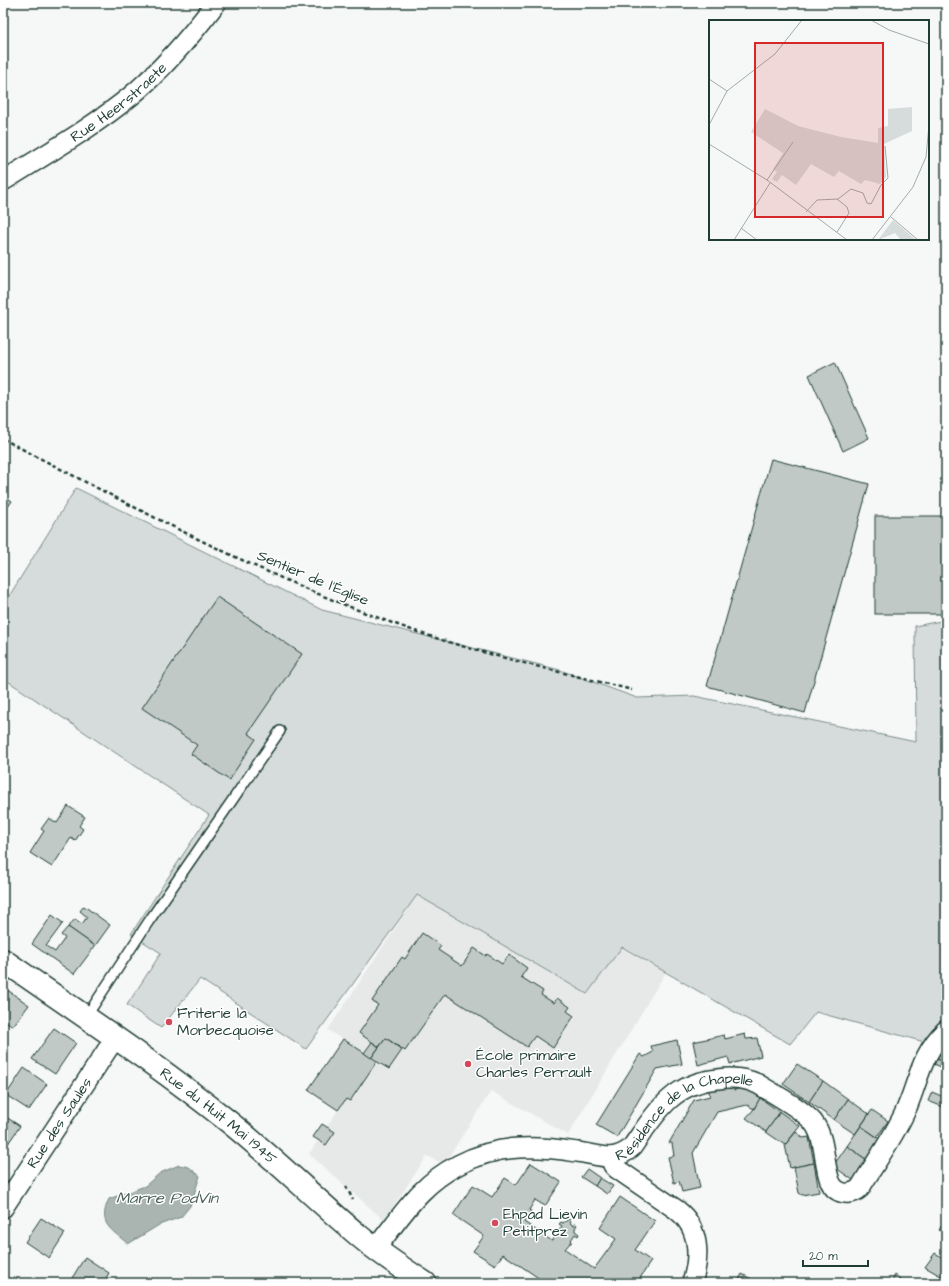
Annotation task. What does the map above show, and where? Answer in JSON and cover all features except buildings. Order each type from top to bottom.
[{"type":"street","name":"Rue Heerstraete","points":[[3,181],[82,131],[131,96],[160,70],[216,3]]},
{"type":"street","name":"Rue du Huit Mai 1945","points":[[3,960],[174,1079],[229,1122],[359,1236],[424,1283]]},
{"type":"street","name":"Résidence de la Chapelle","points":[[375,1249],[428,1184],[447,1171],[474,1158],[505,1149],[520,1148],[566,1150],[610,1157],[626,1152],[632,1147],[658,1110],[672,1096],[692,1085],[712,1079],[743,1079],[758,1084],[810,1118],[818,1130],[830,1181],[839,1191],[844,1193],[852,1193],[860,1188],[902,1118],[926,1055],[946,1030]]},
{"type":"street","name":"Rue des Saules","points":[[3,1208],[115,1038]]},
{"type":"street","points":[[610,1157],[613,1165],[617,1169],[678,1210],[685,1216],[692,1226],[696,1239],[696,1255],[692,1283]]},
{"type":"lane","points":[[86,1017],[149,921],[280,731]]},
{"type":"path","name":"Sentier de l'Église","points":[[3,439],[213,546],[335,601],[397,625],[474,650],[632,690]]},
{"type":"shaded area","points":[[76,488],[322,610],[560,670],[637,698],[694,696],[916,742],[915,626],[946,620],[946,1021],[928,1043],[816,1012],[790,1044],[622,947],[587,994],[417,895],[306,1049],[200,979],[161,1028],[127,1005],[161,953],[131,934],[209,815],[3,678],[3,606]]},
{"type":"shaded area","name":"École primaire Charles Perrault","points":[[417,895],[587,994],[621,948],[666,972],[568,1135],[491,1091],[444,1164],[427,1156],[384,1220],[309,1154],[338,1110],[308,1090],[342,1039],[328,1030]]},
{"type":"water","name":"Marre PodVin","points":[[179,1165],[189,1167],[200,1176],[190,1206],[181,1217],[159,1225],[128,1244],[111,1230],[105,1220],[106,1207],[109,1199],[145,1186],[160,1173]]},
{"type":"place","name":"Friterie la Morbecquoise","points":[[169,1022]]},
{"type":"place","name":"École primaire Charles Perrault","points":[[468,1064]]},
{"type":"place","name":"Ehpad Lievin Petitprez","points":[[495,1223]]}]
